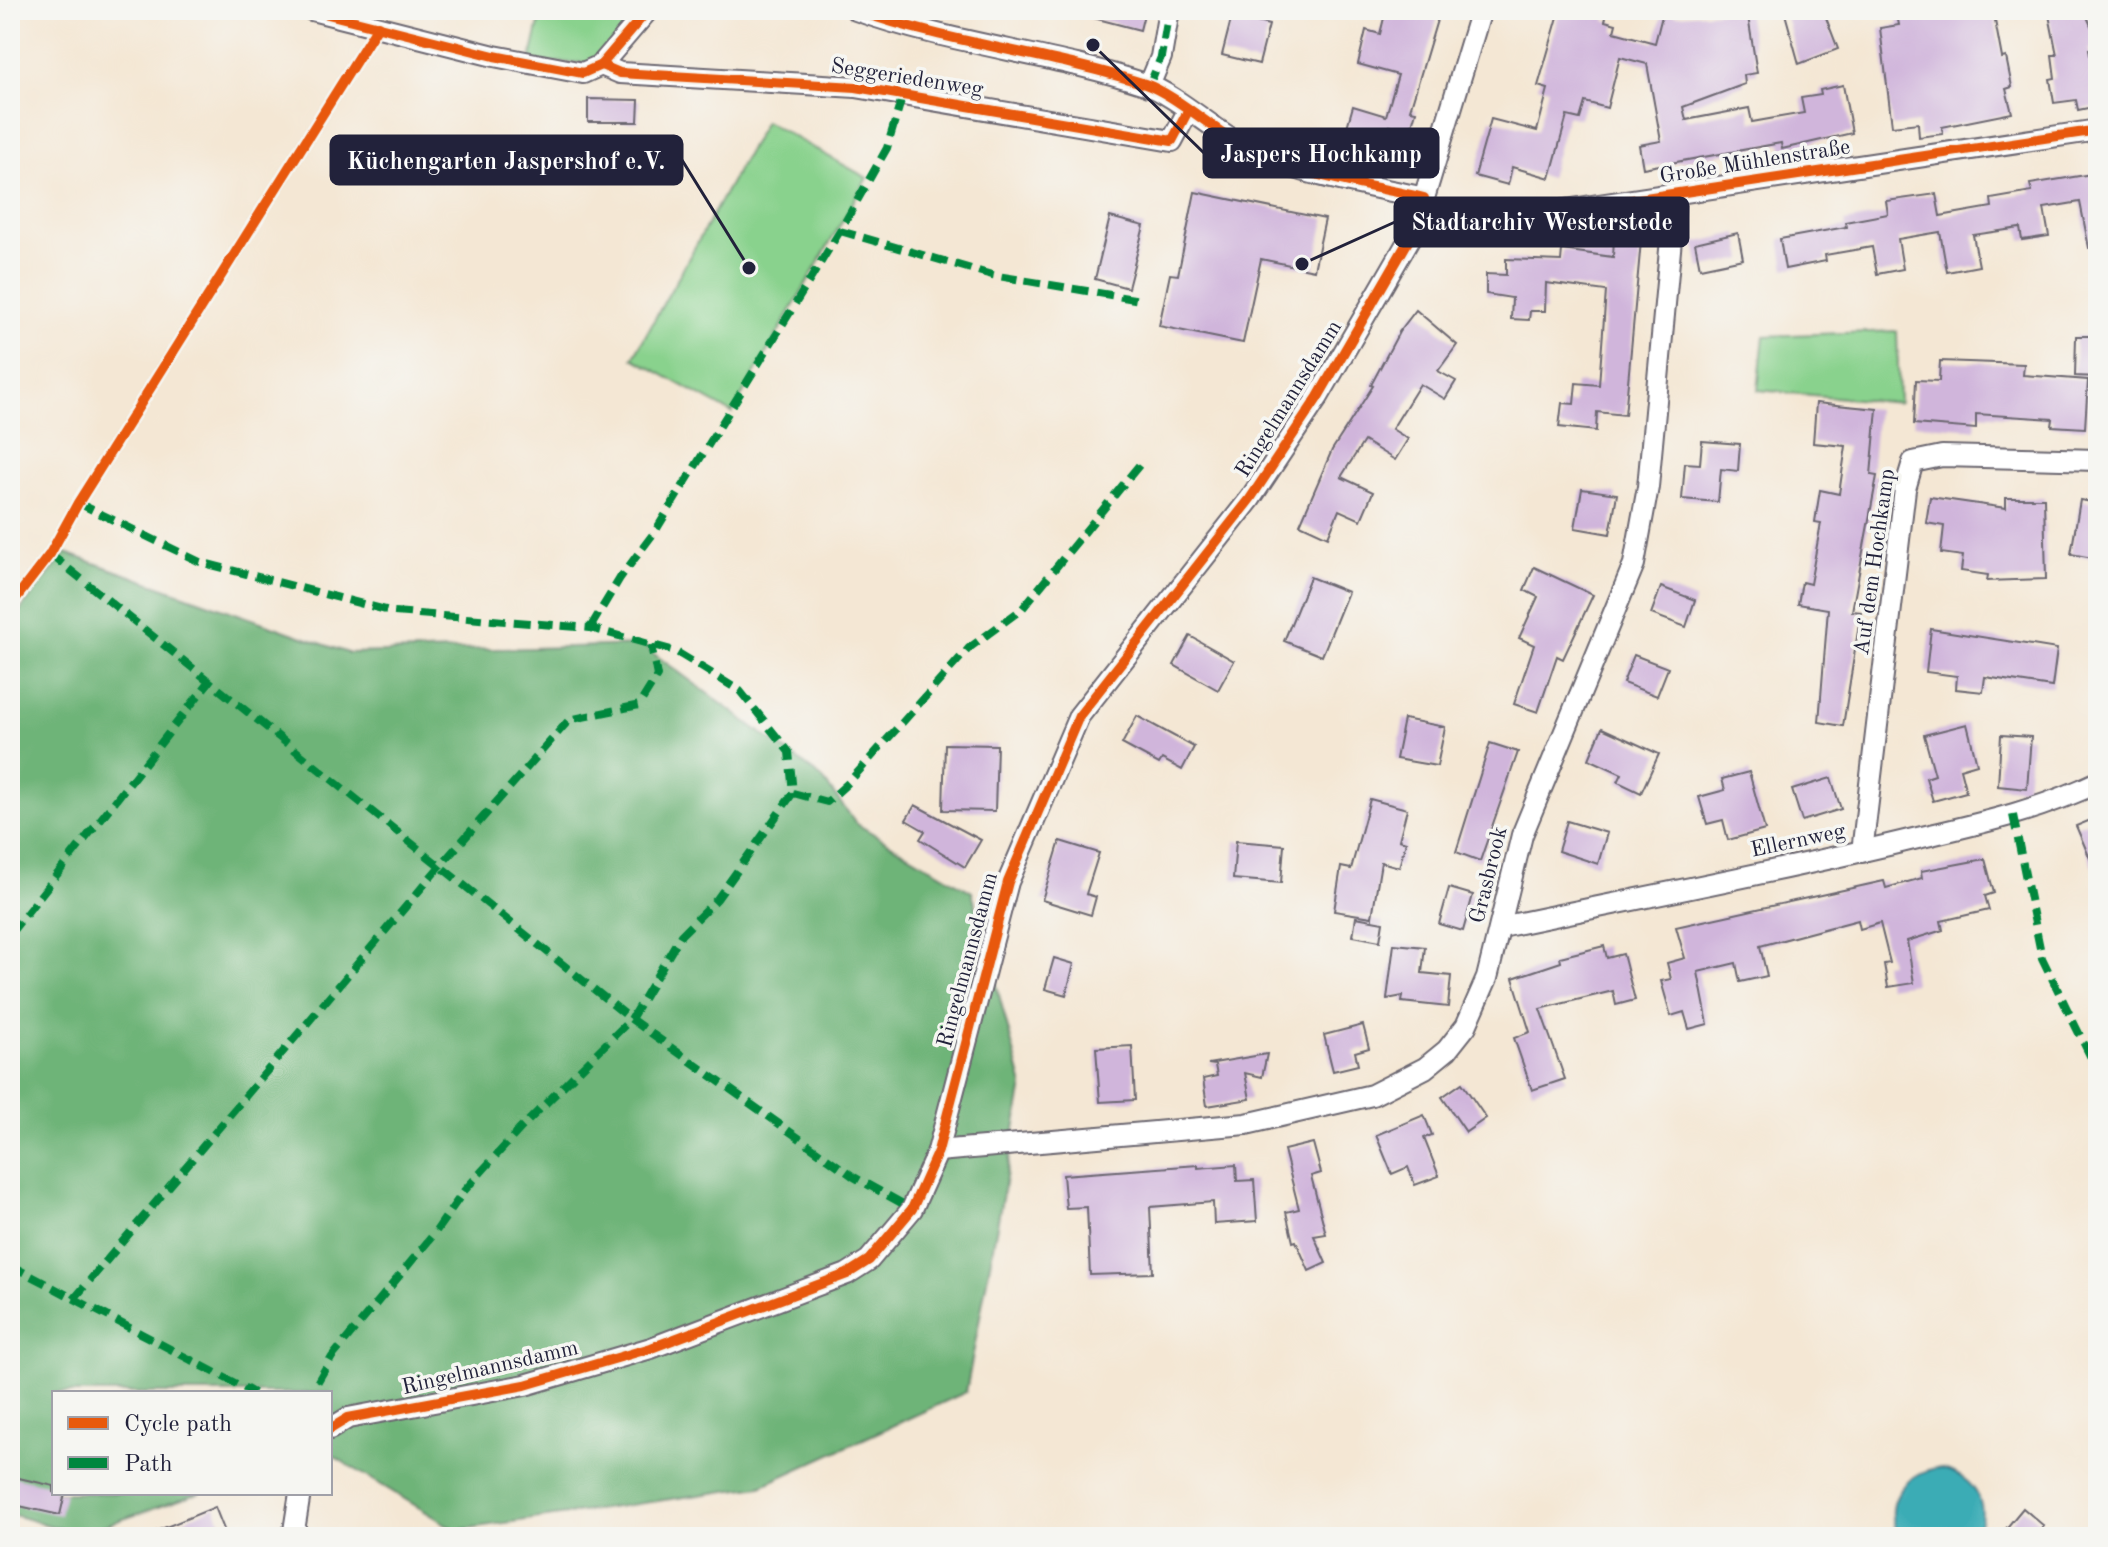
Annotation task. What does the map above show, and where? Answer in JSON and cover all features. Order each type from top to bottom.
[{"type":"street","name":"Seggeriedenweg","points":[[312,10],[494,56],[583,73],[601,65],[620,73],[856,87],[1172,141],[1188,111]]},
{"type":"street","points":[[601,65],[648,10]]},
{"type":"street","name":"Große Mühlenstraße","points":[[856,10],[899,26],[1087,67],[1149,86],[1253,151],[1297,168],[1422,205],[1440,221],[1472,224],[1675,196],[2098,130]]},
{"type":"street","points":[[1149,86],[1161,57],[1169,10]]},
{"type":"street","name":"Ringelmannsdamm","points":[[332,1428],[348,1418],[525,1385],[637,1352],[847,1274],[869,1260],[912,1209],[938,1151],[1008,882],[1079,716],[1250,499],[1318,397],[1414,231],[1481,10]]},
{"type":"street","name":"Grasbrook","points":[[938,1151],[1246,1124],[1372,1095],[1425,1068],[1447,1050],[1466,1026],[1487,978],[1522,835],[1634,564],[1651,457],[1675,196]]},
{"type":"street","name":"Auf dem Hochkamp","points":[[1862,852],[1905,489],[1913,462],[1942,456],[2098,460]]},
{"type":"street","name":"Ellernweg","points":[[1501,927],[1862,852],[2013,815],[2061,800],[2098,782]]},
{"type":"street","points":[[293,1537],[300,1495]]},
{"type":"green space","points":[[542,10],[654,10],[600,63],[530,62]]},
{"type":"green space","points":[[765,121],[867,178],[732,413],[633,358]]},
{"type":"green space","points":[[1897,331],[1899,403],[1758,390],[1764,336]]},
{"type":"green space","points":[[66,553],[348,653],[642,645],[821,777],[857,824],[972,892],[1023,1086],[966,1392],[761,1486],[456,1530],[332,1455],[332,1391],[52,1391],[52,1495],[194,1495],[79,1534],[10,1514],[10,623]]},
{"type":"water","points":[[1936,1468],[1960,1476],[1976,1492],[1982,1513],[1975,1537],[1900,1537],[1893,1514],[1898,1493],[1914,1477]]},
{"type":"building","points":[[1087,10],[1145,10],[1140,30],[1086,16]]},
{"type":"building","points":[[1386,10],[1440,10],[1410,110],[1416,111],[1410,132],[1390,126],[1380,159],[1341,148],[1353,106],[1386,116],[1398,75],[1358,64],[1366,30],[1380,34]]},
{"type":"building","points":[[1560,10],[1608,10],[1605,21],[1616,24],[1614,32],[1655,43],[1663,12],[1677,15],[1747,10],[1757,73],[1744,75],[1745,84],[1683,107],[1686,120],[1749,108],[1752,122],[1804,113],[1801,98],[1821,95],[1820,90],[1843,85],[1852,133],[1782,149],[1781,143],[1643,168],[1639,145],[1661,141],[1647,64],[1620,57],[1607,108],[1585,102],[1580,119],[1567,116],[1550,178],[1512,167],[1508,185],[1475,176],[1491,119],[1537,131],[1548,89],[1538,86]]},
{"type":"building","points":[[1784,10],[1823,10],[1838,49],[1799,64]]},
{"type":"building","points":[[1896,10],[1993,10],[2002,58],[2006,57],[2012,87],[2006,89],[2012,113],[1942,127],[1943,134],[1919,137],[1918,123],[1892,126],[1880,28],[1899,25]]},
{"type":"building","points":[[2048,10],[2084,10],[2092,28],[2098,27],[2098,48],[2089,49],[2098,106],[2078,110],[2076,100],[2054,103],[2050,79],[2055,78],[2052,55],[2057,55]]},
{"type":"building","points":[[1232,16],[1269,25],[1259,64],[1222,55]]},
{"type":"building","points":[[588,99],[639,100],[638,122],[588,122]]},
{"type":"building","points":[[2098,173],[2098,248],[2089,248],[2080,202],[2044,208],[2049,236],[2022,240],[2020,228],[1973,235],[1979,266],[1947,272],[1940,232],[1898,239],[1903,269],[1877,274],[1872,247],[1825,255],[1826,261],[1785,269],[1780,239],[1846,227],[1845,222],[1888,214],[1886,201],[1936,194],[1940,216],[1992,207],[1991,199],[2032,192],[2030,184]]},
{"type":"building","points":[[1195,192],[1325,219],[1314,270],[1261,259],[1243,343],[1159,326],[1170,274],[1178,275]]},
{"type":"building","points":[[1110,217],[1144,226],[1128,288],[1095,279]]},
{"type":"building","points":[[1738,233],[1743,259],[1700,268],[1695,243]]},
{"type":"building","points":[[1614,238],[1641,241],[1625,415],[1597,412],[1596,431],[1559,427],[1562,403],[1574,404],[1576,383],[1599,385],[1606,291],[1546,283],[1545,311],[1530,311],[1529,320],[1511,319],[1512,298],[1486,294],[1486,274],[1506,275],[1506,259],[1561,261],[1562,250],[1613,257]]},
{"type":"building","points":[[1416,310],[1457,345],[1438,371],[1456,381],[1445,399],[1420,384],[1392,429],[1408,439],[1395,460],[1364,441],[1341,477],[1373,492],[1361,520],[1339,510],[1328,537],[1300,524],[1332,450],[1373,386],[1399,332]]},
{"type":"building","points":[[2076,336],[2098,336],[2098,377],[2075,376]]},
{"type":"building","points":[[1940,361],[2024,364],[2023,375],[2088,380],[2085,428],[2052,426],[2053,419],[1976,414],[1976,429],[1914,424],[1916,380],[1939,381]]},
{"type":"building","points":[[1816,403],[1877,409],[1871,475],[1877,476],[1852,611],[1861,612],[1843,726],[1819,722],[1828,609],[1798,604],[1802,582],[1810,584],[1821,523],[1815,522],[1820,490],[1839,494],[1846,446],[1813,443]]},
{"type":"building","points":[[1702,441],[1740,444],[1738,471],[1721,469],[1718,502],[1682,499],[1685,463],[1700,464]]},
{"type":"building","points":[[1582,489],[1617,494],[1610,534],[1575,528]]},
{"type":"building","points":[[1930,497],[2006,508],[2006,498],[2044,498],[2046,579],[1987,581],[1988,575],[1961,571],[1963,556],[1941,553],[1944,526],[1926,523]]},
{"type":"building","points":[[2080,500],[2098,503],[2098,559],[2071,554]]},
{"type":"building","points":[[1534,567],[1593,595],[1563,659],[1557,656],[1538,712],[1514,704],[1534,645],[1519,638],[1538,597],[1524,590]]},
{"type":"building","points":[[1310,577],[1348,592],[1322,656],[1284,641]]},
{"type":"building","points":[[1661,587],[1695,600],[1686,627],[1651,614]]},
{"type":"building","points":[[1931,629],[2057,649],[2052,687],[1985,677],[1983,692],[1956,689],[1957,676],[1926,672]]},
{"type":"building","points":[[1190,636],[1234,661],[1218,690],[1174,665]]},
{"type":"building","points":[[1634,655],[1668,668],[1657,696],[1623,683]]},
{"type":"building","points":[[1137,716],[1194,747],[1182,770],[1162,759],[1159,764],[1122,744]]},
{"type":"building","points":[[1404,719],[1445,727],[1437,766],[1396,759]]},
{"type":"building","points":[[1967,724],[1977,764],[1960,769],[1966,792],[1933,801],[1926,778],[1935,775],[1924,735]]},
{"type":"building","points":[[1602,728],[1659,754],[1641,793],[1618,782],[1622,774],[1589,759]]},
{"type":"building","points":[[2001,735],[2031,737],[2027,789],[1998,786]]},
{"type":"building","points":[[1490,743],[1518,752],[1480,861],[1456,852]]},
{"type":"building","points":[[945,744],[997,745],[995,811],[943,810]]},
{"type":"building","points":[[1749,772],[1765,830],[1728,840],[1723,820],[1707,824],[1699,797],[1725,790],[1722,779]]},
{"type":"building","points":[[1831,778],[1841,809],[1802,821],[1792,790]]},
{"type":"building","points":[[1370,799],[1407,809],[1399,840],[1406,842],[1399,867],[1381,862],[1372,917],[1334,911],[1341,867],[1351,869]]},
{"type":"building","points":[[915,805],[981,840],[965,867],[920,839],[925,831],[906,820]]},
{"type":"building","points":[[2098,817],[2098,877],[2076,826]]},
{"type":"building","points":[[1567,821],[1607,833],[1598,864],[1558,851]]},
{"type":"building","points":[[1060,841],[1099,853],[1086,894],[1096,897],[1091,915],[1042,900]]},
{"type":"building","points":[[1236,841],[1284,845],[1281,883],[1233,879]]},
{"type":"building","points":[[1985,859],[1994,893],[1985,896],[1989,910],[1941,921],[1943,930],[1907,941],[1914,983],[1888,987],[1884,964],[1890,963],[1880,923],[1860,929],[1858,920],[1760,946],[1767,976],[1740,982],[1736,963],[1698,972],[1708,1024],[1689,1029],[1684,1012],[1671,1016],[1661,981],[1671,979],[1667,963],[1685,958],[1676,927],[1884,881],[1886,888],[1922,878],[1921,871]]},
{"type":"building","points":[[1449,888],[1473,895],[1463,931],[1439,924]]},
{"type":"building","points":[[1356,917],[1383,922],[1380,941],[1353,936]]},
{"type":"building","points":[[1394,944],[1425,947],[1422,973],[1451,976],[1448,1007],[1402,1002],[1403,996],[1387,999]]},
{"type":"building","points":[[1604,946],[1607,958],[1623,954],[1635,1000],[1616,1005],[1613,991],[1540,1009],[1565,1079],[1532,1090],[1514,1038],[1530,1032],[1513,978],[1561,962],[1560,957]]},
{"type":"building","points":[[1054,958],[1074,964],[1066,995],[1045,989]]},
{"type":"building","points":[[1363,1025],[1369,1048],[1355,1052],[1358,1065],[1333,1071],[1324,1035]]},
{"type":"building","points":[[1132,1046],[1135,1100],[1100,1102],[1096,1048]]},
{"type":"building","points":[[1267,1054],[1262,1077],[1245,1073],[1250,1099],[1207,1106],[1203,1079],[1217,1076],[1215,1065],[1208,1064]]},
{"type":"building","points":[[1462,1083],[1486,1118],[1466,1132],[1442,1097]]},
{"type":"building","points":[[1424,1115],[1432,1135],[1424,1138],[1439,1176],[1415,1185],[1408,1167],[1392,1174],[1376,1135]]},
{"type":"building","points":[[1313,1143],[1321,1173],[1311,1176],[1326,1234],[1314,1236],[1326,1263],[1309,1271],[1296,1241],[1293,1242],[1286,1212],[1299,1209],[1284,1150]]},
{"type":"building","points":[[1198,1165],[1198,1168],[1236,1165],[1237,1181],[1254,1180],[1257,1221],[1214,1224],[1213,1202],[1150,1207],[1153,1273],[1090,1275],[1087,1207],[1066,1208],[1063,1175]]},
{"type":"building","points":[[10,1476],[52,1486],[52,1495],[65,1495],[60,1515],[10,1504]]},
{"type":"building","points":[[215,1507],[227,1537],[144,1537],[144,1536]]},
{"type":"building","points":[[2023,1508],[2044,1526],[2035,1537],[1999,1537]]},
{"type":"marked path","points":[[1149,86],[1161,57],[1169,10]]},
{"type":"marked path","points":[[590,628],[620,578],[656,530],[840,231],[887,148],[903,94]]},
{"type":"marked path","points":[[840,231],[992,275],[1140,300]]},
{"type":"marked path","points":[[793,793],[827,802],[849,782],[969,648],[1022,609],[1140,464]]},
{"type":"marked path","points":[[78,503],[200,562],[394,612],[590,628],[675,651],[740,691],[789,752],[793,793],[717,899],[681,935],[631,1019],[520,1129],[464,1191],[434,1234],[332,1357],[312,1391]]},
{"type":"marked path","points":[[50,554],[631,1019],[854,1177],[912,1209]]},
{"type":"marked path","points":[[74,1299],[440,866],[569,720],[639,705],[657,676],[651,645]]},
{"type":"marked path","points":[[10,934],[209,682]]},
{"type":"marked path","points":[[2013,815],[2042,958],[2098,1072]]},
{"type":"marked path","points":[[10,1265],[250,1391]]},
{"type":"cycle path","points":[[312,10],[494,56],[583,73],[601,65],[648,10]]},
{"type":"cycle path","points":[[332,1428],[348,1418],[525,1385],[651,1348],[847,1274],[869,1260],[912,1209],[938,1151],[1008,882],[1079,716],[1250,499],[1318,397],[1414,231],[1424,198],[1338,180],[1274,161],[1241,145],[1171,97],[1145,84],[1073,64],[927,32],[856,10]]},
{"type":"cycle path","points":[[10,606],[50,554],[78,503],[378,26]]},
{"type":"cycle path","points":[[601,65],[620,73],[856,87],[1172,141],[1188,111]]},
{"type":"cycle path","points":[[1421,212],[1440,221],[1472,224],[2098,130]]},
{"type":"place","name":"Jaspers Hochkamp","points":[[1093,45]]},
{"type":"place","name":"Stadtarchiv Westerstede","points":[[1302,264]]},
{"type":"place","name":"Küchengarten Jaspershof e.V.","points":[[749,268]]}]
